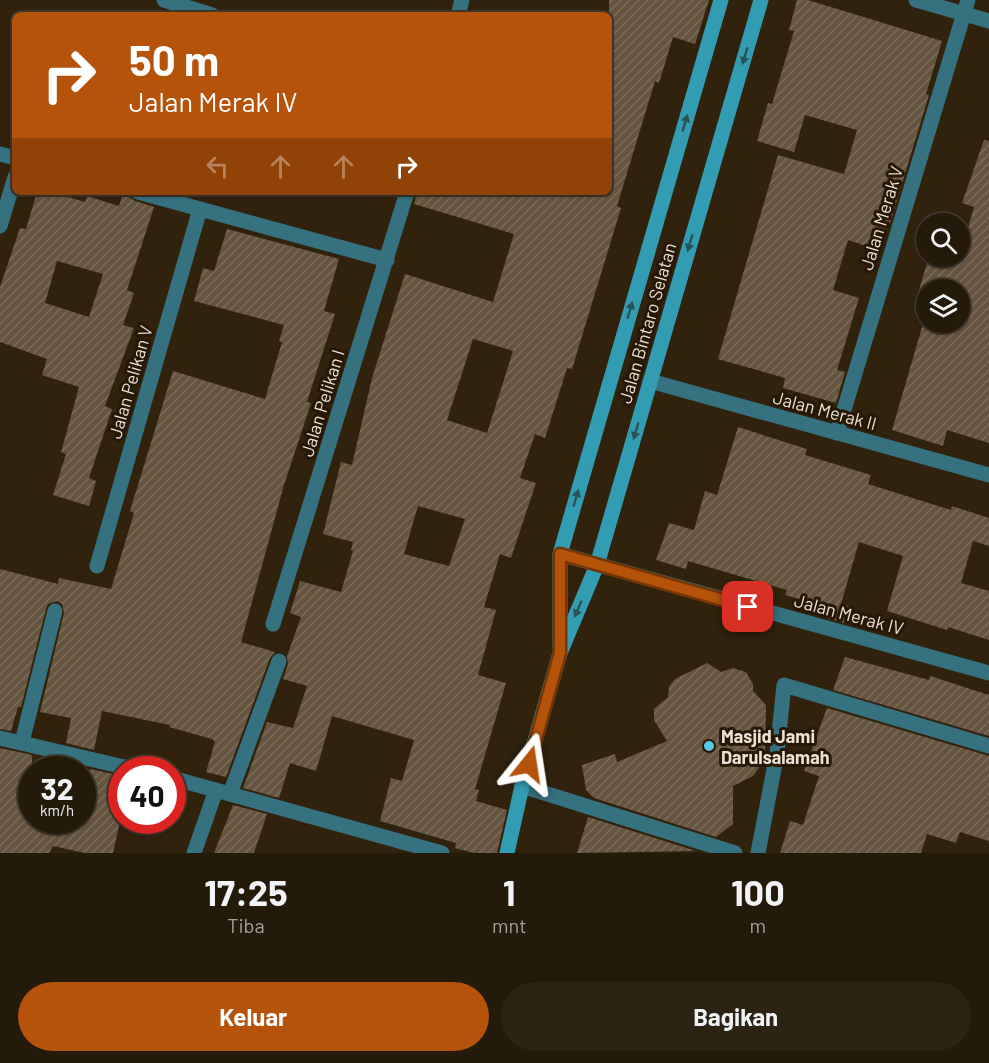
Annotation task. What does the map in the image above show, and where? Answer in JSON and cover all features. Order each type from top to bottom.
[{"type":"street","points":[[164,0],[202,12]]},
{"type":"street","name":"Jalan Bintaro Selatan","points":[[560,653],[560,554],[721,0]]},
{"type":"street","name":"Jalan Bintaro Selatan","points":[[507,853],[522,786],[560,653],[597,565],[761,0]]},
{"type":"street","points":[[916,0],[966,7],[989,21]]},
{"type":"street","name":"Jalan Merak V","points":[[837,433],[966,7]]},
{"type":"street","points":[[0,226],[12,187]]},
{"type":"street","points":[[149,195],[387,260]]},
{"type":"street","name":"Jalan Pelikan I","points":[[273,624],[406,195]]},
{"type":"street","name":"Jalan Pelikan V","points":[[97,566],[200,209]]},
{"type":"street","name":"Jalan Merak II","points":[[650,381],[989,475]]},
{"type":"street","name":"Jalan Merak IV","points":[[560,554],[989,673]]},
{"type":"street","points":[[22,742],[55,611]]},
{"type":"street","points":[[194,853],[223,792],[279,661]]},
{"type":"street","points":[[758,853],[777,753],[784,685],[989,746]]},
{"type":"street","points":[[0,738],[108,763]]},
{"type":"street","points":[[186,782],[442,853]]},
{"type":"street","points":[[522,786],[735,853]]},
{"type":"building","points":[[609,0],[709,0],[695,44],[673,37],[659,83],[655,81],[617,206],[621,208],[572,369],[567,368],[545,438],[535,434],[520,478],[536,483],[511,558],[500,554],[484,607],[496,610],[478,675],[506,683],[475,789],[479,790],[476,801],[507,810],[497,853],[474,853],[455,848],[456,843],[380,821],[391,778],[402,781],[414,740],[332,716],[316,771],[290,763],[279,798],[243,788],[267,722],[293,728],[307,686],[283,679],[288,664],[287,656],[301,617],[290,613],[300,581],[341,592],[353,551],[351,550],[353,542],[323,534],[341,462],[352,465],[372,378],[405,274],[493,302],[514,234],[414,204],[416,195],[612,195],[612,12],[609,12]],"holes":[[[473,339],[513,351],[487,433],[447,420]],[[418,506],[465,519],[449,566],[404,554]]]},
{"type":"building","points":[[797,0],[808,0],[942,41],[926,94],[929,95],[890,223],[888,222],[879,250],[848,240],[833,290],[859,298],[837,370],[845,372],[836,403],[783,388],[785,378],[718,359],[778,155],[844,174],[857,130],[805,115],[794,152],[757,141],[768,103],[772,104],[794,31],[789,30]]},
{"type":"building","points":[[984,140],[989,141],[989,443],[947,430],[943,446],[892,430],[920,333],[970,333],[970,279],[922,279],[926,267],[970,267],[970,221],[974,207],[962,203]]},
{"type":"building","points":[[36,195],[62,195],[85,202],[87,196],[119,206],[122,195],[126,195],[135,201],[154,207],[127,290],[134,293],[123,325],[134,328],[105,406],[112,409],[89,478],[96,481],[89,506],[53,495],[66,454],[61,452],[79,387],[42,375],[47,359],[0,342],[0,287],[20,228],[26,229]],"holes":[[[57,261],[103,274],[89,317],[45,303]]]},
{"type":"building","points":[[227,229],[339,259],[324,311],[335,314],[307,402],[311,403],[284,485],[241,642],[275,652],[270,658],[226,777],[206,772],[215,742],[212,739],[169,727],[170,725],[102,711],[94,750],[66,743],[71,718],[40,712],[64,613],[62,604],[57,601],[48,604],[46,609],[21,707],[18,707],[11,731],[0,729],[0,569],[58,584],[59,578],[111,589],[134,513],[130,511],[173,371],[265,399],[282,342],[279,341],[284,325],[194,301],[203,268],[214,271]]},
{"type":"building","points":[[738,427],[807,449],[805,455],[871,475],[868,484],[951,510],[952,506],[989,518],[989,546],[973,541],[961,583],[989,591],[989,640],[948,627],[947,630],[887,611],[903,556],[859,542],[841,604],[849,606],[844,623],[820,616],[823,606],[785,595],[787,590],[688,561],[686,569],[656,560],[669,523],[694,530],[705,491],[717,495]]},
{"type":"building","points":[[845,657],[929,680],[930,676],[989,695],[989,736],[833,690]]},
{"type":"building","name":"Masjid Jami Darulsalamah","points":[[707,663],[721,672],[733,668],[746,672],[753,684],[753,691],[766,705],[765,759],[753,776],[733,786],[733,824],[716,837],[594,798],[586,790],[582,765],[615,754],[617,762],[667,741],[654,720],[654,709],[668,697],[669,687],[675,679]]},
{"type":"building","points":[[827,708],[989,756],[989,841],[960,832],[956,843],[927,834],[921,853],[780,853],[790,821],[803,825],[819,776],[804,771]]},
{"type":"building","points":[[0,748],[32,755],[18,756],[18,834],[96,834],[96,770],[108,773],[108,834],[117,834],[113,853],[85,853],[53,846],[49,853],[0,853]]},
{"type":"building","points":[[233,805],[267,814],[254,853],[214,853]]},
{"type":"building","points":[[588,817],[696,851],[577,853]]},
{"type":"place","name":"Masjid Jami Darulsalamah","points":[[709,746]]},
{"type":"route","points":[[529,764],[560,653],[560,554],[748,607]]}]
